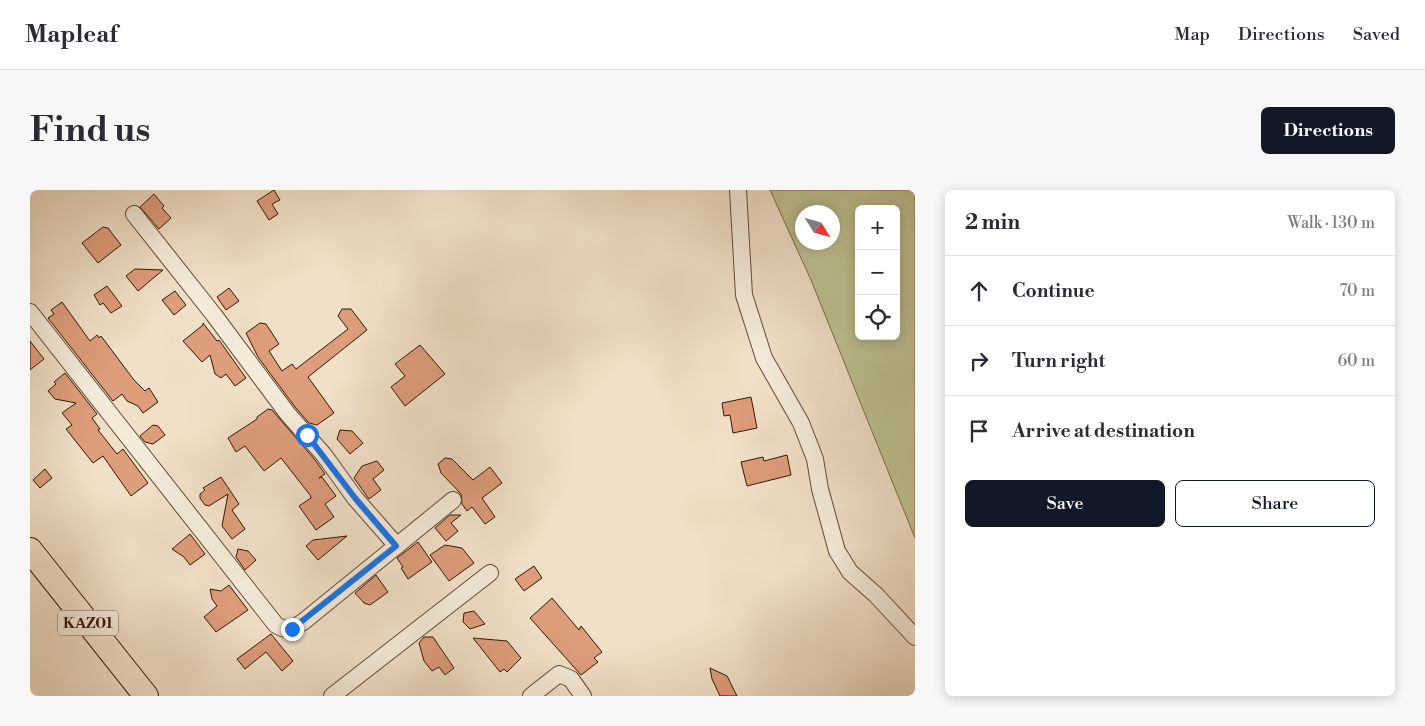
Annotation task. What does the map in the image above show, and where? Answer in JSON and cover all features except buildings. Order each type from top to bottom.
[{"type":"highway","name":"KАZ01","points":[[30,550],[146,696]]},
{"type":"street","points":[[738,190],[744,295],[764,358],[801,423],[815,459],[820,489],[837,551],[850,572],[882,601],[915,637]]},
{"type":"street","points":[[134,214],[214,315],[287,413],[324,455],[355,498],[396,546]]},
{"type":"street","points":[[30,312],[276,625],[282,629],[292,629],[303,622],[453,500]]},
{"type":"street","points":[[332,696],[490,573]]},
{"type":"street","points":[[531,696],[559,674],[571,680],[584,696]]},
{"type":"green space","points":[[770,190],[915,190],[915,538],[797,250],[840,250],[840,205],[795,205],[795,245]]},
{"type":"route","points":[[292,629],[396,546],[355,498],[307,435]]}]
